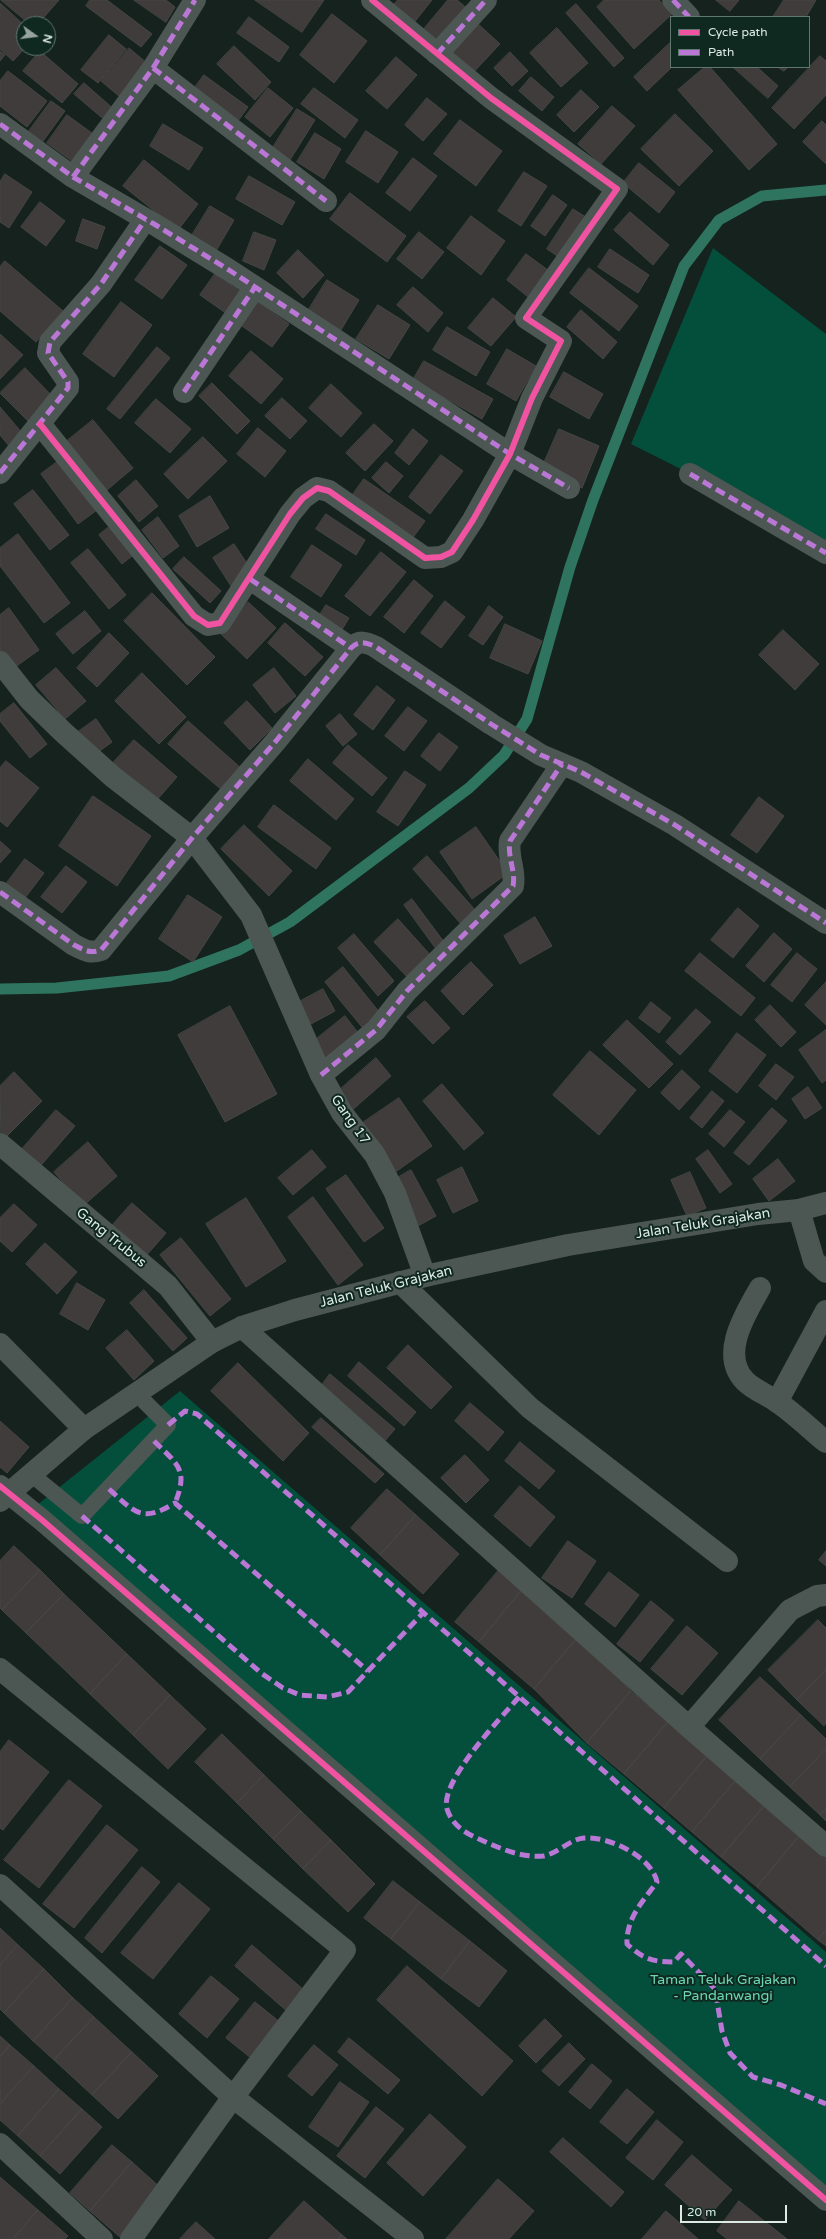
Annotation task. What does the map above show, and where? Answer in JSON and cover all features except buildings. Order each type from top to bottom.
[{"type":"street","points":[[73,177],[153,68],[195,0]]},
{"type":"street","points":[[40,424],[194,616],[208,625],[220,623],[250,579],[290,514],[303,498],[317,488],[329,491],[425,558],[441,557],[452,552],[473,520],[510,454],[532,398],[561,341],[526,318],[617,189],[491,98],[372,0]]},
{"type":"street","points":[[437,54],[486,0]]},
{"type":"street","points":[[673,0],[688,16]]},
{"type":"street","points":[[153,68],[326,201]]},
{"type":"street","points":[[0,124],[73,177],[255,287],[510,454],[569,488]]},
{"type":"street","points":[[0,473],[68,388],[68,382],[48,353],[49,344],[102,284],[145,220]]},
{"type":"street","points":[[184,392],[255,287]]},
{"type":"street","points":[[690,474],[826,553]]},
{"type":"street","points":[[250,579],[351,648]]},
{"type":"street","points":[[0,892],[86,952],[101,950],[192,838],[276,741],[351,648],[358,643],[370,644],[491,724],[541,754],[580,772],[675,825],[826,923]]},
{"type":"street","name":"Gang 17","points":[[0,662],[29,699],[63,732],[114,777],[192,838],[251,915],[272,966],[321,1075],[342,1113],[375,1155],[395,1193],[425,1276]]},
{"type":"street","points":[[321,1075],[376,1030],[408,991],[513,886],[515,877],[508,850],[510,841],[562,764]]},
{"type":"street","name":"Gang Trubus","points":[[0,1144],[168,1286],[212,1342]]},
{"type":"street","name":"Jalan Teluk Grajakan","points":[[3,1494],[31,1474],[84,1429],[212,1342],[242,1327],[295,1310],[400,1282],[568,1245],[758,1214],[799,1210],[826,1203]]},
{"type":"street","points":[[799,1210],[814,1261],[826,1272]]},
{"type":"street","points":[[400,1282],[530,1408],[727,1561]]},
{"type":"street","points":[[760,1288],[739,1329],[734,1360],[744,1380],[777,1402],[826,1442]]},
{"type":"street","points":[[777,1402],[826,1311]]},
{"type":"street","points":[[242,1327],[689,1727],[826,1846]]},
{"type":"street","points":[[0,1344],[84,1429]]},
{"type":"street","points":[[3,1494],[42,1520],[826,2200]]},
{"type":"street","points":[[689,1727],[790,1610],[817,1596],[826,1594]]},
{"type":"street","points":[[0,1669],[345,1950],[233,2097],[131,2239]]},
{"type":"street","points":[[0,1885],[233,2097],[413,2239]]},
{"type":"street","points":[[0,2144],[102,2239]]},
{"type":"lane","points":[[31,1474],[82,1516],[168,1425],[136,1393]]},
{"type":"green space","points":[[713,248],[826,334],[826,542],[631,444]]},
{"type":"green space","name":"Taman Teluk Grajakan - Pandanwangi","points":[[180,1391],[826,1952],[826,2206],[37,1505]]},
{"type":"waterway","points":[[0,989],[57,988],[169,976],[239,950],[290,922],[469,788],[504,755],[527,719],[570,567],[593,500],[684,266],[719,220],[762,196],[826,190]]},
{"type":"marked path","points":[[73,177],[153,68],[195,0]]},
{"type":"marked path","points":[[437,54],[486,0]]},
{"type":"marked path","points":[[673,0],[688,16]]},
{"type":"marked path","points":[[153,68],[326,201]]},
{"type":"marked path","points":[[0,124],[73,177],[229,270],[510,454],[569,488]]},
{"type":"marked path","points":[[0,473],[68,388],[68,382],[48,353],[50,342],[101,284],[145,220]]},
{"type":"marked path","points":[[184,392],[255,287]]},
{"type":"marked path","points":[[690,474],[826,553]]},
{"type":"marked path","points":[[250,579],[351,648]]},
{"type":"marked path","points":[[0,892],[74,945],[84,950],[101,950],[192,838],[276,741],[351,648],[354,645],[363,643],[376,647],[491,724],[541,755],[581,772],[675,825],[826,923]]},
{"type":"marked path","points":[[321,1075],[376,1030],[407,991],[513,886],[514,880],[509,847],[510,841],[562,764]]},
{"type":"marked path","points":[[168,1425],[185,1411],[197,1414],[826,1966]]},
{"type":"marked path","points":[[154,1441],[174,1462],[181,1475],[179,1492],[175,1503]]},
{"type":"marked path","points":[[109,1489],[133,1509],[146,1514],[154,1513],[175,1503],[368,1671]]},
{"type":"marked path","points":[[82,1516],[261,1673],[283,1688],[300,1695],[327,1697],[348,1692],[423,1613]]},
{"type":"marked path","points":[[519,1697],[473,1751],[452,1783],[447,1797],[447,1809],[452,1820],[460,1828],[474,1837],[518,1854],[535,1856],[548,1855],[579,1839],[594,1838],[617,1844],[638,1857],[647,1864],[657,1882],[632,1919],[627,1935],[627,1944],[643,1956],[654,1960],[674,1962],[681,1954],[715,1989],[722,2031],[730,2053],[753,2077],[781,2085],[826,2104]]},
{"type":"cycle path","points":[[40,424],[194,616],[208,625],[220,623],[290,514],[303,498],[317,488],[329,491],[425,558],[441,557],[452,552],[473,520],[510,454],[532,398],[561,341],[526,318],[617,189],[491,98],[372,0]]},
{"type":"cycle path","points":[[0,1486],[42,1520],[826,2200]]}]
